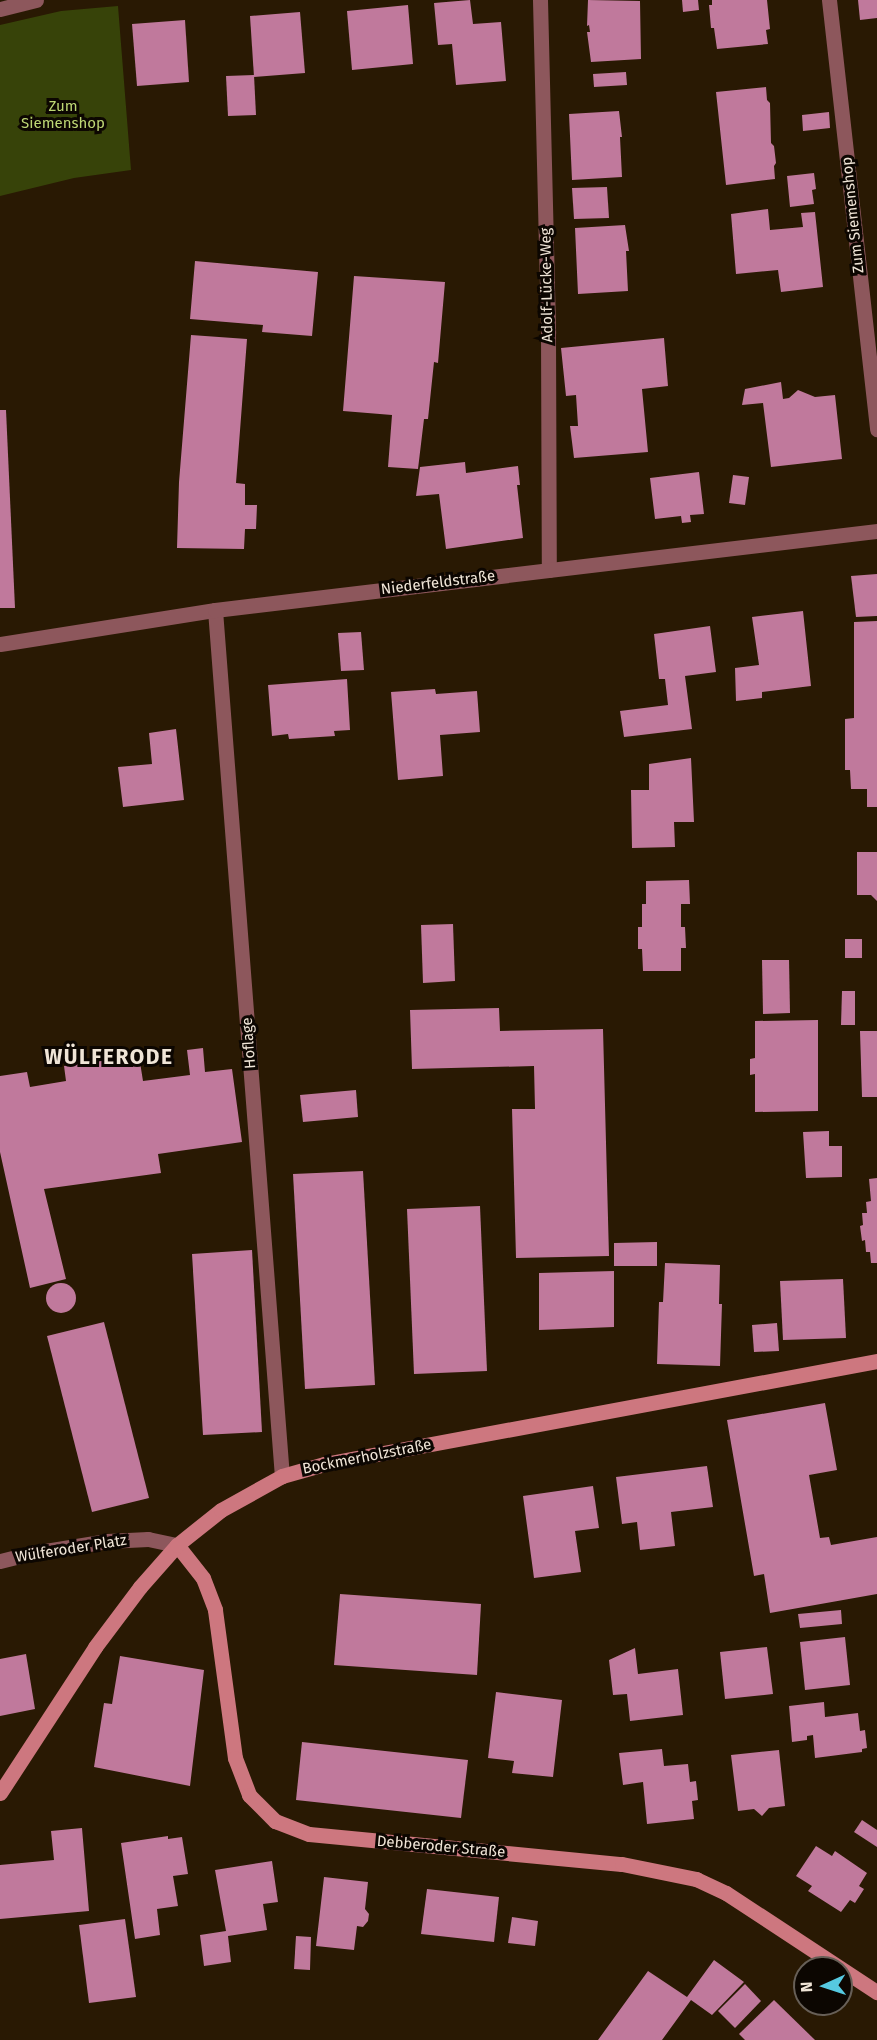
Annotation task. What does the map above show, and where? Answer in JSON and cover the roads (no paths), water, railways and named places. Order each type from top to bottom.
[{"type":"main road","name":"Bockmerholzstraße","points":[[0,1793],[95,1647],[140,1587],[177,1545],[221,1510],[282,1476],[324,1464],[877,1361]]},
{"type":"main road","name":"Debberoder Straße","points":[[177,1545],[203,1578],[215,1610],[236,1758],[249,1795],[275,1821],[309,1834],[622,1864],[696,1879],[746,1905],[877,1992]]},
{"type":"street","points":[[0,9],[36,0]]},
{"type":"street","name":"Adolf-Lücke-Weg","points":[[540,0],[548,333],[549,570]]},
{"type":"street","name":"Zum Siemenshop","points":[[829,0],[877,429]]},
{"type":"street","name":"Niederfeldstraße","points":[[0,644],[215,610],[877,531]]},
{"type":"street","name":"Hoflage","points":[[215,610],[282,1476]]},
{"type":"street","name":"Wülferoder Platz","points":[[0,1561],[33,1552],[107,1541],[148,1539],[177,1545]]},
{"type":"district","name":"WÜLFERODE","points":[[109,1057]]}]
